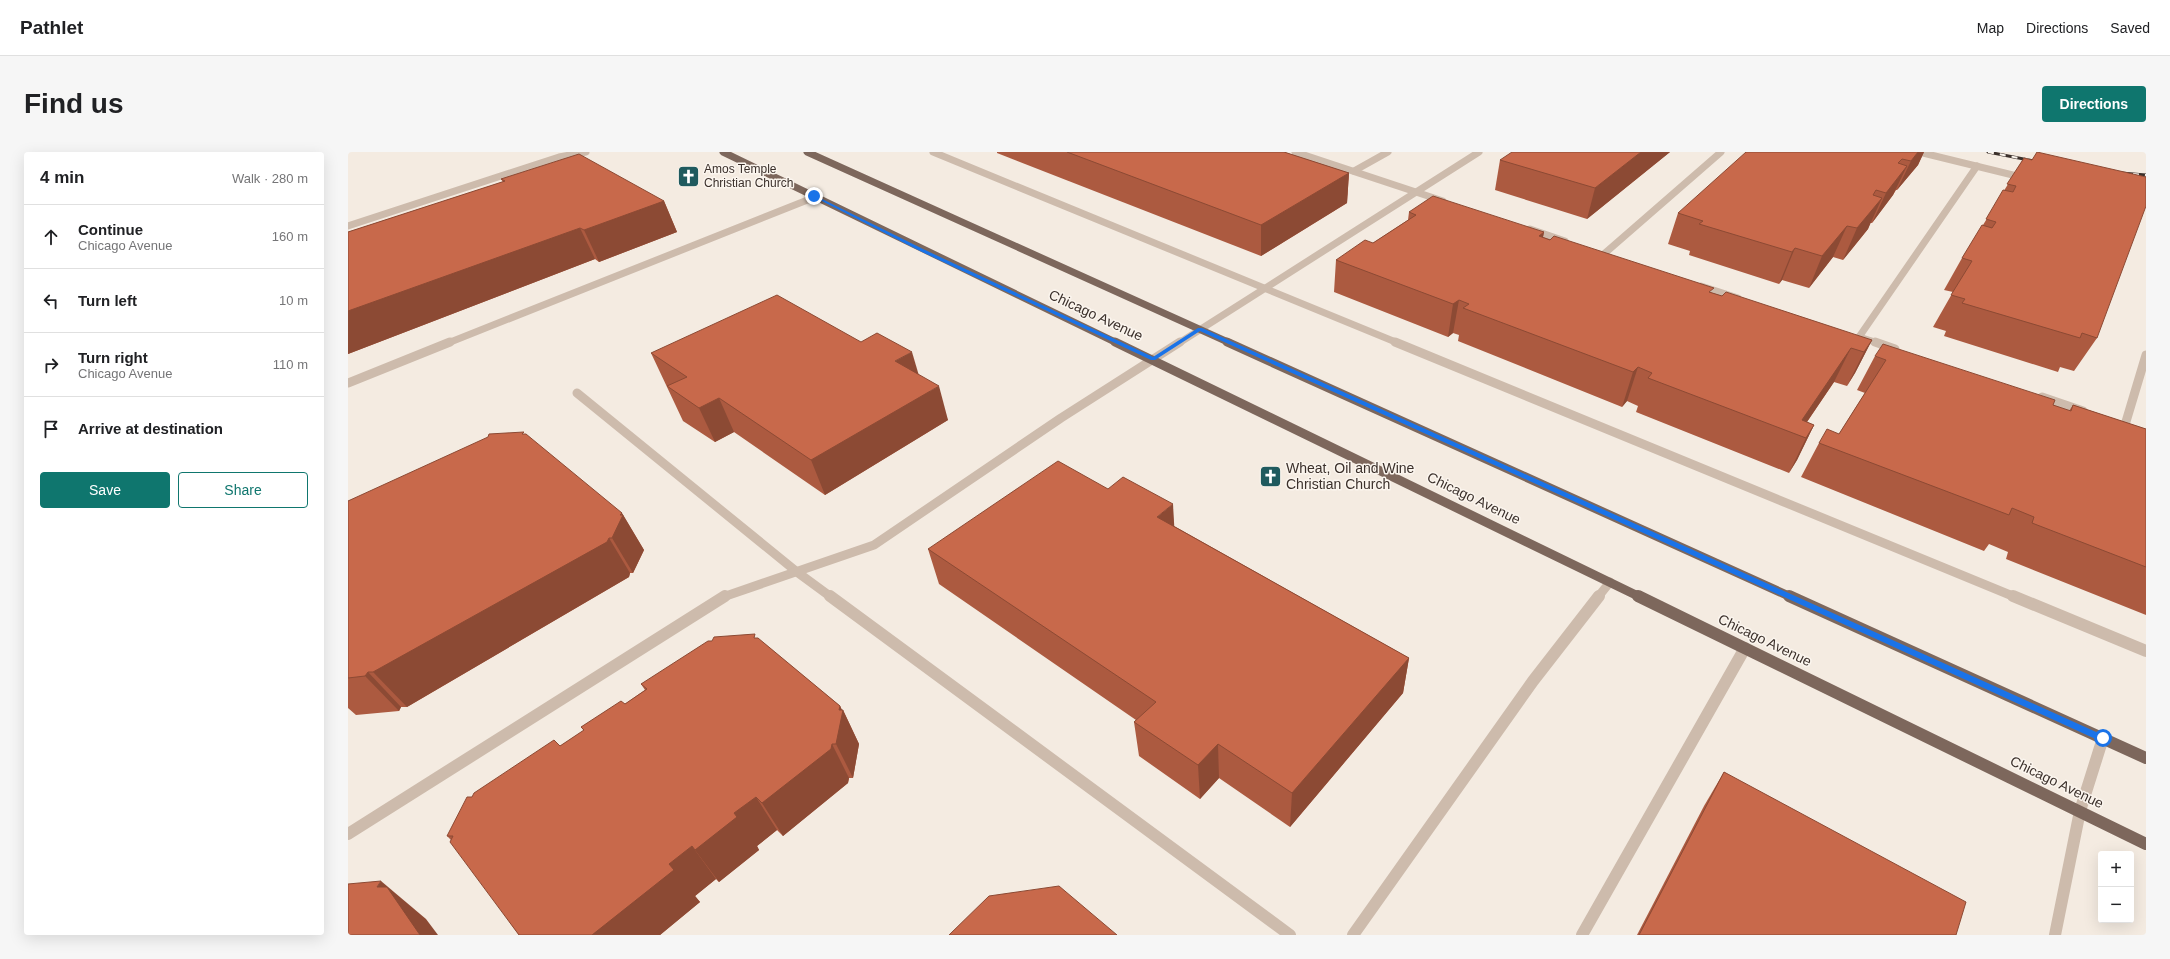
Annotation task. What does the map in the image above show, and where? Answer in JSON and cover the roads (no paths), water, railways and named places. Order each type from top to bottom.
[{"type":"main road","name":"Chicago Avenue","points":[[722,152],[921,250],[1153,359],[2146,844]]},
{"type":"main road","name":"Chicago Avenue","points":[[807,152],[2146,758]]},
{"type":"lane","points":[[348,226],[559,157],[586,152]]},
{"type":"lane","points":[[933,152],[1265,287],[2146,651]]},
{"type":"lane","points":[[1295,152],[1454,204]]},
{"type":"lane","points":[[1354,171],[1388,152]]},
{"type":"lane","points":[[348,834],[727,595],[874,545],[1061,418],[1479,152]]},
{"type":"lane","points":[[1604,254],[1721,152]]},
{"type":"lane","points":[[1920,152],[2031,179]]},
{"type":"lane","points":[[1903,352],[1855,336],[1977,166]]},
{"type":"lane","points":[[348,383],[814,196]]},
{"type":"lane","points":[[1522,227],[1574,244]]},
{"type":"lane","points":[[1694,283],[1747,300]]},
{"type":"lane","points":[[2125,425],[2146,355]]},
{"type":"lane","points":[[578,393],[797,572],[1290,935]]},
{"type":"lane","points":[[2036,396],[2088,413]]},
{"type":"lane","points":[[1353,935],[1533,681],[1610,582]]},
{"type":"lane","points":[[1582,935],[1745,648]]},
{"type":"lane","points":[[2055,935],[2080,811],[2103,738]]},
{"type":"railway","points":[[1988,152],[2034,161]]},
{"type":"railway","points":[[2121,173],[2146,175]]},
{"type":"place","name":"Amos Temple Christian Church","points":[[689,176]]},
{"type":"place","name":"Wheat, Oil and Wine Christian Church","points":[[1270,476]]}]
